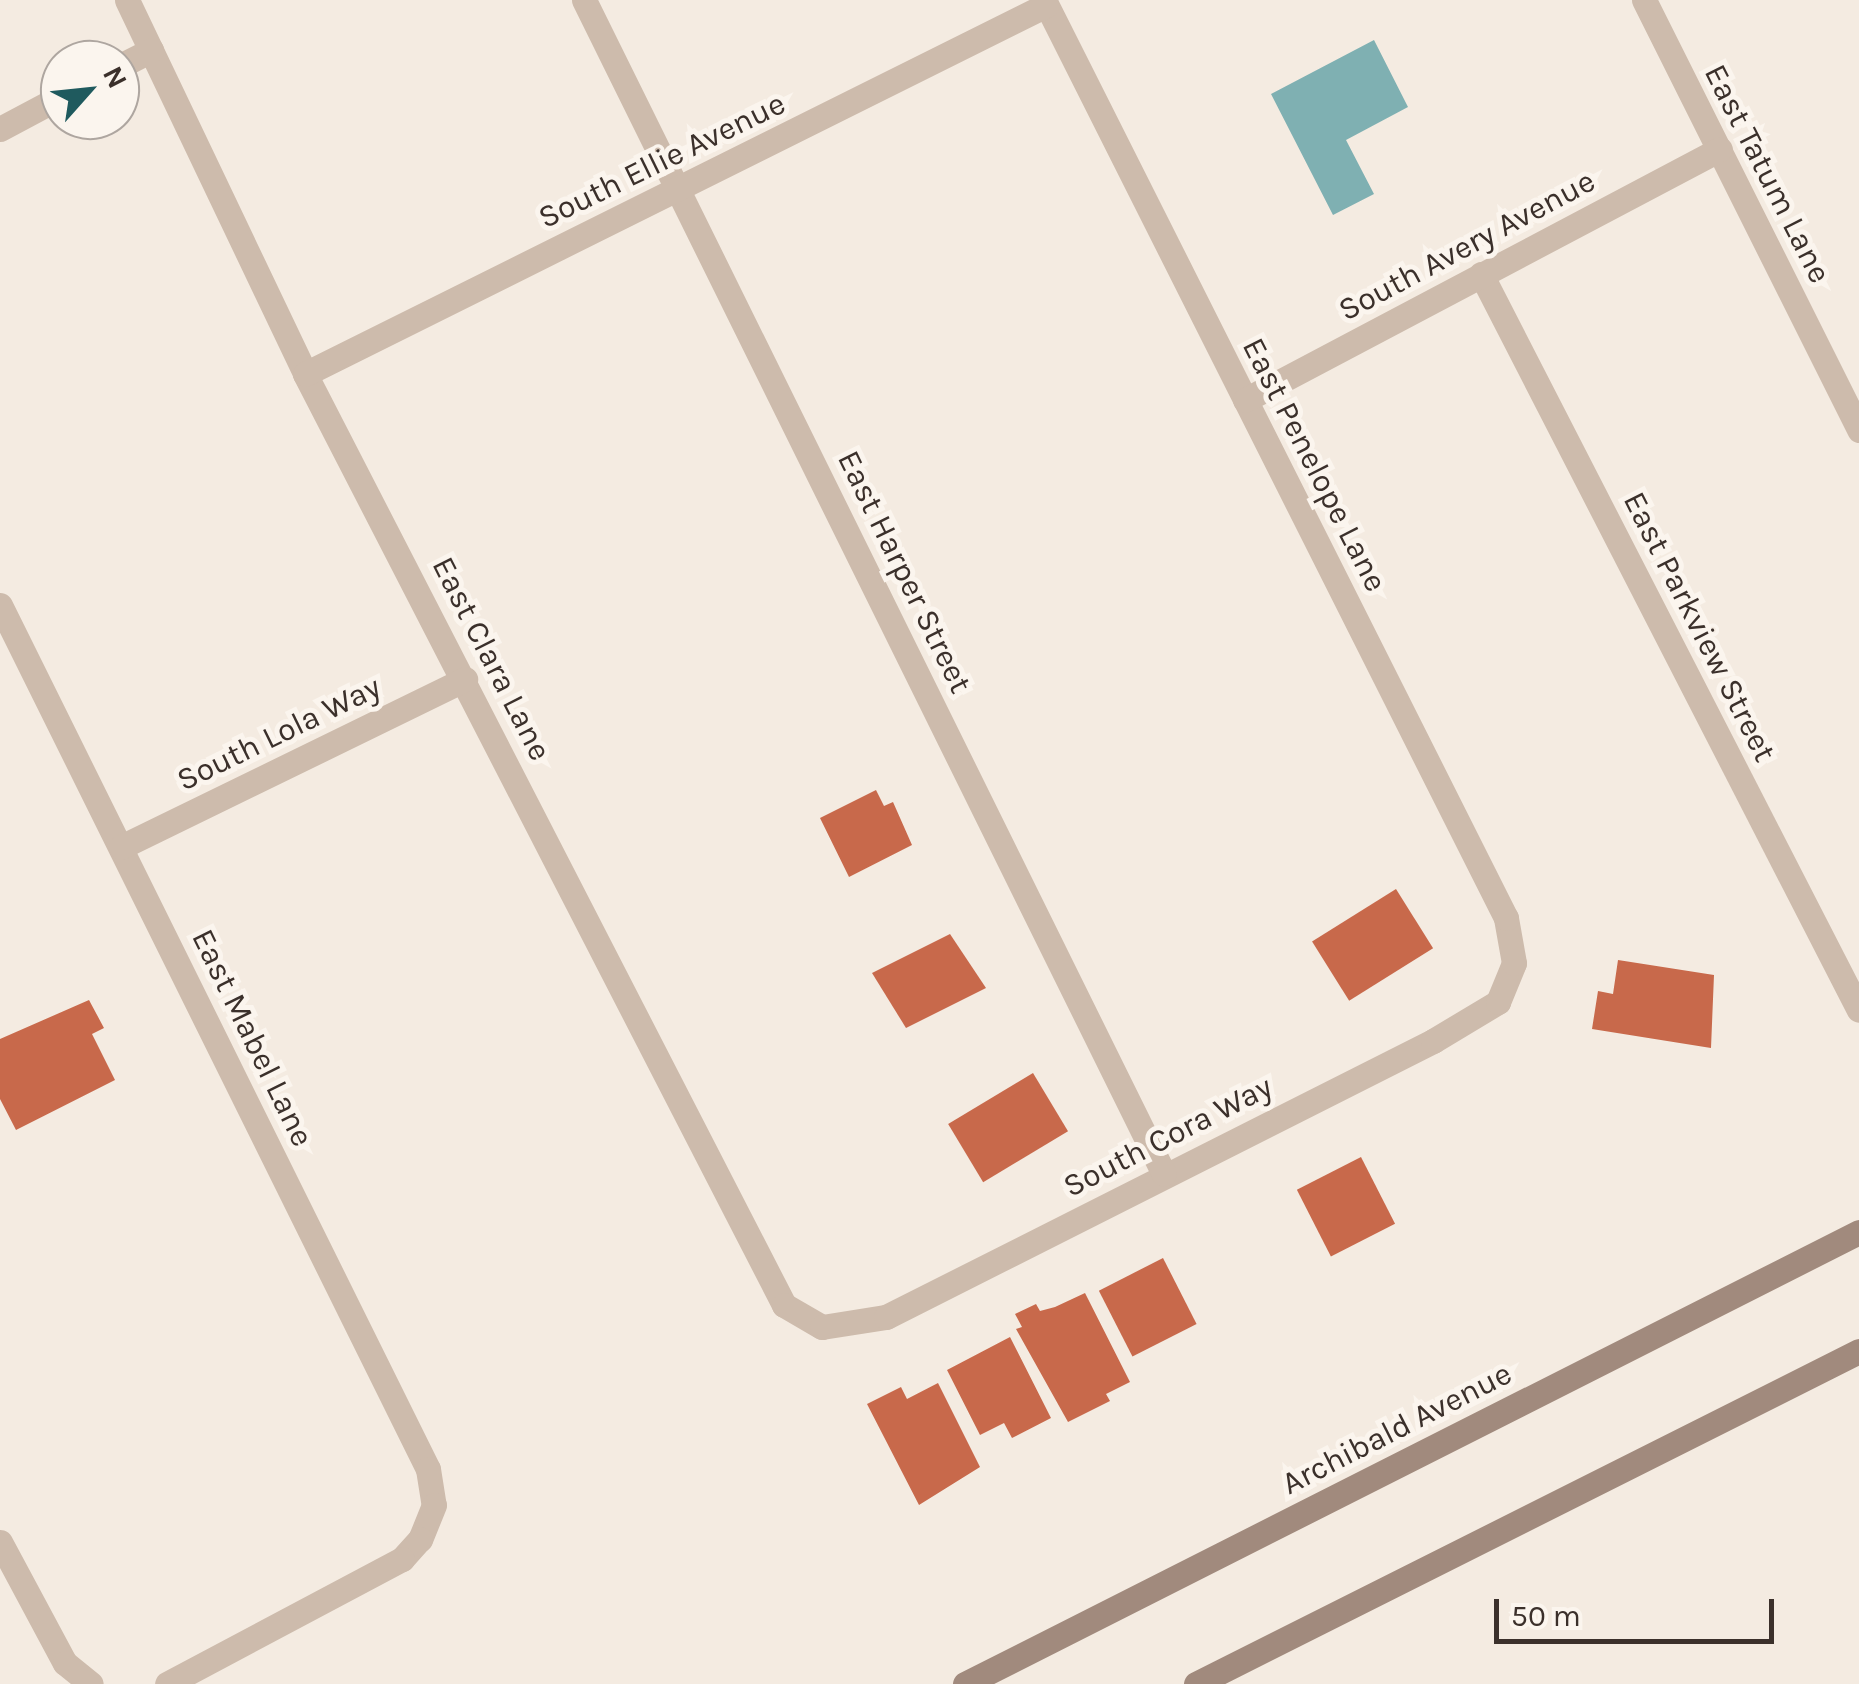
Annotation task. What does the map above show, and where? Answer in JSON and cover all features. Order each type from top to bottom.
[{"type":"main road","name":"Archibald Avenue","points":[[965,1684],[1859,1232]]},
{"type":"main road","points":[[1196,1684],[1859,1351]]},
{"type":"street","name":"East Clara Lane","points":[[128,0],[305,374],[784,1305],[822,1327]]},
{"type":"street","name":"East Harper Street","points":[[584,0],[1164,1174]]},
{"type":"street","name":"East Tatum Lane","points":[[1644,0],[1859,430]]},
{"type":"street","name":"South Ellie Avenue","points":[[305,374],[680,190],[1045,2]]},
{"type":"street","name":"East Penelope Lane","points":[[1045,2],[1506,918],[1514,963]]},
{"type":"street","points":[[140,56],[151,50]]},
{"type":"street","points":[[0,128],[40,107]]},
{"type":"street","name":"South Avery Avenue","points":[[1245,400],[1720,149]]},
{"type":"street","name":"East Parkview Street","points":[[1481,274],[1859,1010]]},
{"type":"street","name":"East Mabel Lane","points":[[0,605],[428,1469],[434,1504],[402,1560],[167,1684]]},
{"type":"street","name":"South Lola Way","points":[[121,847],[465,679]]},
{"type":"street","name":"South Cora Way","points":[[822,1327],[886,1317],[1498,1002],[1514,963]]},
{"type":"street","points":[[0,1542],[65,1663],[92,1684]]},
{"type":"water","points":[[1374,40],[1408,107],[1346,140],[1374,194],[1333,215],[1271,94]]},
{"type":"building","points":[[876,790],[884,806],[893,802],[912,845],[849,877],[820,818]]},
{"type":"building","points":[[1396,889],[1433,948],[1349,1001],[1312,941]]},
{"type":"building","points":[[950,934],[986,988],[906,1028],[872,973]]},
{"type":"building","points":[[1618,960],[1714,975],[1711,1048],[1592,1029],[1598,991],[1613,994]]},
{"type":"building","points":[[89,1000],[104,1028],[92,1034],[115,1080],[16,1130],[0,1099],[0,1039]]},
{"type":"building","points":[[1033,1073],[1068,1131],[983,1182],[948,1124]]},
{"type":"building","points":[[1361,1157],[1395,1224],[1331,1257],[1297,1190]]},
{"type":"building","points":[[1163,1258],[1197,1324],[1132,1357],[1099,1291]]},
{"type":"building","points":[[1085,1293],[1130,1382],[1106,1394],[1110,1401],[1068,1422],[1016,1329],[1022,1327],[1015,1314],[1036,1304],[1040,1311],[1055,1307]]},
{"type":"building","points":[[1010,1337],[1051,1418],[1012,1438],[1004,1423],[980,1435],[947,1370]]},
{"type":"building","points":[[938,1383],[980,1467],[919,1505],[867,1404],[901,1387],[907,1399]]}]
